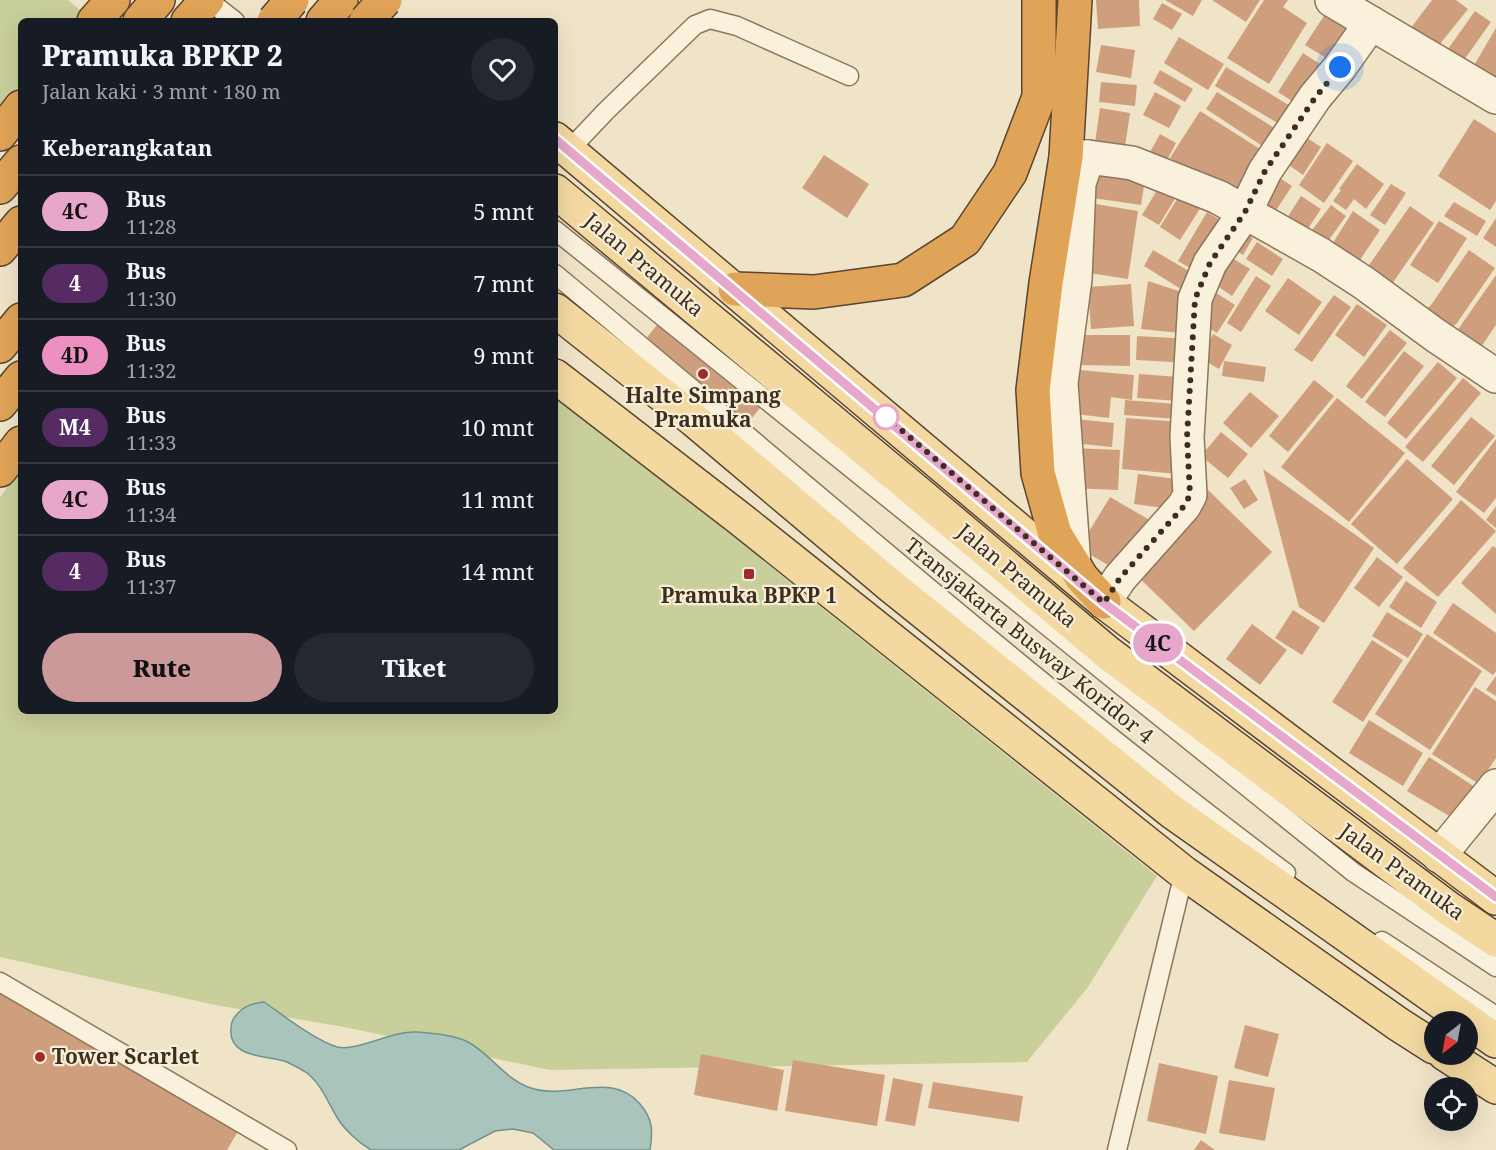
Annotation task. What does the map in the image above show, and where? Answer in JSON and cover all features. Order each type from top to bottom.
[{"type":"highway","points":[[97,18],[112,0]]},
{"type":"highway","points":[[191,18],[207,0]]},
{"type":"highway","points":[[326,18],[341,0]]},
{"type":"highway","points":[[369,18],[385,0]]},
{"type":"highway","points":[[735,289],[814,292],[903,280],[965,240],[1010,173],[1039,97],[1039,0]]},
{"type":"highway","points":[[1075,0],[1077,157],[1046,283],[1033,390],[1038,473],[1055,534],[1082,578],[1104,603]]},
{"type":"highway","points":[[0,118],[18,102]]},
{"type":"highway","points":[[0,134],[18,111]]},
{"type":"highway","points":[[0,187],[18,166]]},
{"type":"highway","points":[[0,249],[18,226]]},
{"type":"highway","points":[[0,346],[18,325]]},
{"type":"highway","points":[[0,404],[18,382]]},
{"type":"highway","points":[[0,470],[18,447]]},
{"type":"main road","points":[[346,0],[367,18]]},
{"type":"main road","name":"Jalan Pramuka","points":[[562,144],[1104,603],[1496,898]]},
{"type":"main road","name":"Jalan Pramuka","points":[[558,193],[1130,670],[1448,908],[1496,940]]},
{"type":"main road","points":[[558,312],[694,420],[891,586],[1171,811],[1496,1041]]},
{"type":"main road","points":[[558,378],[783,553],[1184,873],[1424,1041]]},
{"type":"main road","points":[[1104,603],[1130,670]]},
{"type":"main road","points":[[1171,811],[1184,873]]},
{"type":"main road","points":[[1462,1065],[1496,1087]]},
{"type":"street","points":[[1332,0],[1496,97]]},
{"type":"street","points":[[1104,603],[1120,578],[1184,506],[1190,495],[1187,437],[1195,299],[1210,263],[1245,212],[1265,171],[1277,153],[1371,23]]},
{"type":"street","points":[[1077,157],[1132,163],[1218,197],[1364,283],[1496,376]]},
{"type":"street","points":[[1439,856],[1496,786]]},
{"type":"lane","points":[[153,12],[196,0]]},
{"type":"lane","points":[[207,0],[231,18]]},
{"type":"lane","points":[[265,18],[279,5],[294,18]]},
{"type":"lane","points":[[562,144],[606,111],[695,25],[710,19],[737,26],[849,76]]},
{"type":"lane","points":[[0,240],[18,218]]},
{"type":"lane","name":"Transjakarta Busway Koridor 4","points":[[558,232],[1353,872],[1496,967]]},
{"type":"lane","name":"Transjakarta Busway Koridor 4","points":[[558,277],[972,626],[1191,802],[1340,913],[1496,1016]]},
{"type":"lane","points":[[0,333],[18,311]]},
{"type":"lane","points":[[1118,1150],[1184,873]]},
{"type":"lane","points":[[0,982],[287,1150]]},
{"type":"green space","points":[[0,0],[68,0],[89,18],[18,18],[18,127],[0,149]]},
{"type":"green space","points":[[558,396],[1157,876],[1088,987],[1027,1062],[550,1070],[344,1027],[215,1005],[0,957],[0,497],[18,473],[18,714],[558,714]]},
{"type":"water","points":[[264,1002],[290,1021],[337,1047],[355,1046],[407,1032],[442,1035],[466,1041],[511,1078],[528,1087],[542,1091],[601,1087],[615,1089],[628,1094],[640,1104],[650,1120],[652,1131],[650,1150],[554,1150],[533,1133],[513,1129],[495,1131],[459,1150],[371,1150],[344,1128],[321,1089],[307,1073],[287,1062],[242,1051],[236,1045],[232,1038],[231,1028],[234,1017],[247,1006]]},
{"type":"building","points":[[1096,0],[1139,0],[1140,26],[1098,29]]},
{"type":"building","points":[[1165,0],[1202,0],[1193,16]]},
{"type":"building","points":[[1212,0],[1260,0],[1246,22]]},
{"type":"building","points":[[1264,0],[1288,0],[1283,7],[1307,23],[1269,84],[1227,58]]},
{"type":"building","points":[[1432,0],[1456,0],[1468,9],[1436,49],[1410,29]]},
{"type":"building","points":[[1162,3],[1182,14],[1172,30],[1153,19]]},
{"type":"building","points":[[1329,8],[1360,28],[1336,64],[1305,45]]},
{"type":"building","points":[[1475,11],[1491,22],[1459,67],[1443,56]]},
{"type":"building","points":[[1496,28],[1496,77],[1494,80],[1473,67]]},
{"type":"building","points":[[1179,37],[1224,64],[1208,90],[1164,63]]},
{"type":"building","points":[[1101,45],[1135,50],[1131,78],[1096,72]]},
{"type":"building","points":[[1303,53],[1329,70],[1304,109],[1278,92]]},
{"type":"building","points":[[1226,67],[1297,110],[1286,128],[1215,86]]},
{"type":"building","points":[[1160,70],[1193,89],[1185,102],[1153,83]]},
{"type":"building","points":[[1101,82],[1137,85],[1135,106],[1099,102]]},
{"type":"building","points":[[1155,92],[1181,106],[1169,128],[1143,115]]},
{"type":"building","points":[[1217,92],[1279,131],[1267,149],[1206,109]]},
{"type":"building","points":[[1100,108],[1130,113],[1123,160],[1093,156]]},
{"type":"building","points":[[1200,111],[1268,154],[1238,201],[1170,158]]},
{"type":"building","points":[[1474,119],[1496,133],[1496,201],[1490,210],[1438,176]]},
{"type":"building","points":[[1160,134],[1176,143],[1162,170],[1145,161]]},
{"type":"building","points":[[1301,134],[1321,147],[1303,175],[1283,161]]},
{"type":"building","points":[[1327,143],[1353,161],[1324,203],[1299,185]]},
{"type":"building","points":[[824,155],[869,184],[847,218],[802,188]]},
{"type":"building","points":[[1357,164],[1384,184],[1366,209],[1354,199],[1346,210],[1333,201]]},
{"type":"building","points":[[1094,167],[1146,173],[1141,205],[1086,197]]},
{"type":"building","points":[[1280,178],[1292,186],[1275,212],[1263,205]]},
{"type":"building","points":[[1162,182],[1179,192],[1159,225],[1142,215]]},
{"type":"building","points":[[1391,184],[1406,193],[1385,225],[1370,215]]},
{"type":"building","points":[[1182,191],[1203,204],[1180,240],[1160,227]]},
{"type":"building","points":[[1301,196],[1321,209],[1305,233],[1287,218]]},
{"type":"building","points":[[1084,202],[1138,211],[1128,279],[1083,272]]},
{"type":"building","points":[[1454,202],[1486,221],[1477,236],[1444,216]]},
{"type":"building","points":[[1331,205],[1346,216],[1326,244],[1310,233]]},
{"type":"building","points":[[1410,206],[1434,223],[1392,284],[1367,268]]},
{"type":"building","points":[[1353,211],[1380,230],[1356,266],[1331,246]]},
{"type":"building","points":[[1207,212],[1227,224],[1199,273],[1178,261]]},
{"type":"building","points":[[1496,218],[1496,247],[1483,238]]},
{"type":"building","points":[[1439,221],[1467,238],[1438,283],[1410,265]]},
{"type":"building","points":[[1238,228],[1253,238],[1243,255],[1227,245]]},
{"type":"building","points":[[1257,242],[1283,259],[1272,276],[1246,259]]},
{"type":"building","points":[[1153,250],[1194,274],[1184,291],[1144,266]]},
{"type":"building","points":[[1469,250],[1495,268],[1457,323],[1447,331],[1423,312],[1431,305]]},
{"type":"building","points":[[1224,253],[1250,269],[1232,296],[1207,279]]},
{"type":"building","points":[[1496,275],[1496,325],[1481,347],[1457,331]]},
{"type":"building","points":[[1256,276],[1271,286],[1241,332],[1227,323]]},
{"type":"building","points":[[1288,278],[1322,302],[1299,335],[1265,311]]},
{"type":"building","points":[[1148,281],[1194,296],[1190,334],[1141,329]]},
{"type":"building","points":[[1131,284],[1134,326],[1091,329],[1088,287]]},
{"type":"building","points":[[1213,291],[1235,305],[1217,333],[1195,320]]},
{"type":"building","points":[[1334,295],[1351,307],[1312,362],[1294,350]]},
{"type":"building","points":[[1357,304],[1387,325],[1364,357],[1335,335]]},
{"type":"building","name":"Halte Simpang Pramuka","points":[[657,325],[760,408],[748,423],[645,340]]},
{"type":"building","points":[[1390,330],[1407,343],[1362,399],[1346,386]]},
{"type":"building","points":[[1213,334],[1232,345],[1219,369],[1200,358]]},
{"type":"building","points":[[1079,335],[1130,335],[1130,366],[1079,365]]},
{"type":"building","points":[[1137,336],[1192,339],[1191,363],[1136,360]]},
{"type":"building","points":[[1404,351],[1424,366],[1385,417],[1365,402]]},
{"type":"building","points":[[1224,361],[1266,367],[1264,382],[1222,376]]},
{"type":"building","points":[[1438,362],[1457,378],[1406,439],[1387,423]]},
{"type":"building","points":[[1080,370],[1134,375],[1132,400],[1111,397],[1109,418],[1075,414]]},
{"type":"building","points":[[1139,374],[1179,377],[1178,401],[1137,398]]},
{"type":"building","points":[[1463,378],[1481,393],[1423,462],[1405,447]]},
{"type":"building","points":[[1314,380],[1334,396],[1288,452],[1269,436]]},
{"type":"building","points":[[1250,392],[1279,416],[1251,448],[1223,423]]},
{"type":"building","points":[[1337,398],[1405,453],[1349,522],[1281,467]]},
{"type":"building","points":[[1125,400],[1177,404],[1176,419],[1124,415]]},
{"type":"building","points":[[1471,417],[1495,436],[1454,485],[1431,466]]},
{"type":"building","points":[[1126,418],[1182,422],[1178,474],[1122,469]]},
{"type":"building","points":[[1076,419],[1114,423],[1112,447],[1073,443]]},
{"type":"building","points":[[1221,432],[1248,454],[1228,478],[1201,456]]},
{"type":"building","points":[[1496,439],[1496,498],[1484,513],[1456,492]]},
{"type":"building","points":[[1073,448],[1120,450],[1118,490],[1071,488]]},
{"type":"building","points":[[1407,459],[1453,499],[1397,564],[1351,524]]},
{"type":"building","points":[[1263,469],[1374,548],[1324,623],[1299,607]]},
{"type":"building","points":[[1138,474],[1183,480],[1179,510],[1134,504]]},
{"type":"building","points":[[1245,479],[1258,500],[1244,509],[1230,488]]},
{"type":"building","points":[[1208,490],[1272,552],[1194,631],[1130,569]]},
{"type":"building","points":[[1110,497],[1148,519],[1118,571],[1079,548]]},
{"type":"building","points":[[1461,500],[1496,531],[1438,597],[1403,568]]},
{"type":"building","points":[[1496,506],[1496,528],[1486,520]]},
{"type":"building","points":[[1493,546],[1496,548],[1496,614],[1461,583]]},
{"type":"building","points":[[1377,557],[1403,577],[1379,607],[1354,588]]},
{"type":"building","points":[[1406,581],[1437,602],[1421,628],[1389,607]]},
{"type":"building","points":[[1453,603],[1496,633],[1496,671],[1493,675],[1433,633]]},
{"type":"building","points":[[1293,610],[1320,627],[1302,655],[1275,638]]},
{"type":"building","points":[[1387,612],[1423,634],[1408,658],[1372,636]]},
{"type":"building","points":[[1252,624],[1287,650],[1260,685],[1226,659]]},
{"type":"building","points":[[1427,634],[1482,671],[1430,750],[1375,714]]},
{"type":"building","points":[[1372,640],[1403,660],[1363,722],[1332,702]]},
{"type":"building","points":[[1496,676],[1496,696],[1486,690]]},
{"type":"building","points":[[1475,687],[1496,701],[1496,758],[1479,784],[1432,754]]},
{"type":"building","points":[[1369,720],[1423,753],[1403,786],[1349,753]]},
{"type":"building","points":[[1429,757],[1478,789],[1456,820],[1407,791]]},
{"type":"building","name":"Tower Scarlet","points":[[0,985],[240,1128],[227,1150],[0,1150]]},
{"type":"building","points":[[1245,1025],[1279,1034],[1268,1077],[1234,1068]]},
{"type":"building","points":[[701,1054],[784,1070],[777,1111],[694,1095]]},
{"type":"building","points":[[793,1060],[885,1075],[877,1126],[785,1111]]},
{"type":"building","points":[[1159,1063],[1218,1076],[1206,1134],[1147,1121]]},
{"type":"building","points":[[893,1078],[923,1084],[915,1126],[885,1121]]},
{"type":"building","points":[[1229,1080],[1275,1088],[1265,1141],[1219,1133]]},
{"type":"building","points":[[933,1082],[1023,1096],[1019,1122],[928,1108]]},
{"type":"building","points":[[1201,1140],[1215,1150],[1194,1150]]},
{"type":"bus line","name":"4C","points":[[558,141],[1104,603],[1496,897]]},
{"type":"place","name":"Halte Simpang Pramuka","points":[[703,374]]},
{"type":"place","name":"Pramuka BPKP 1","points":[[749,574]]},
{"type":"place","name":"Tower Scarlet","points":[[40,1057]]},
{"type":"route","points":[[886,417],[1104,603],[1120,578],[1184,506],[1190,495],[1187,437],[1195,299],[1210,263],[1245,212],[1265,171],[1315,98],[1340,67]]}]
